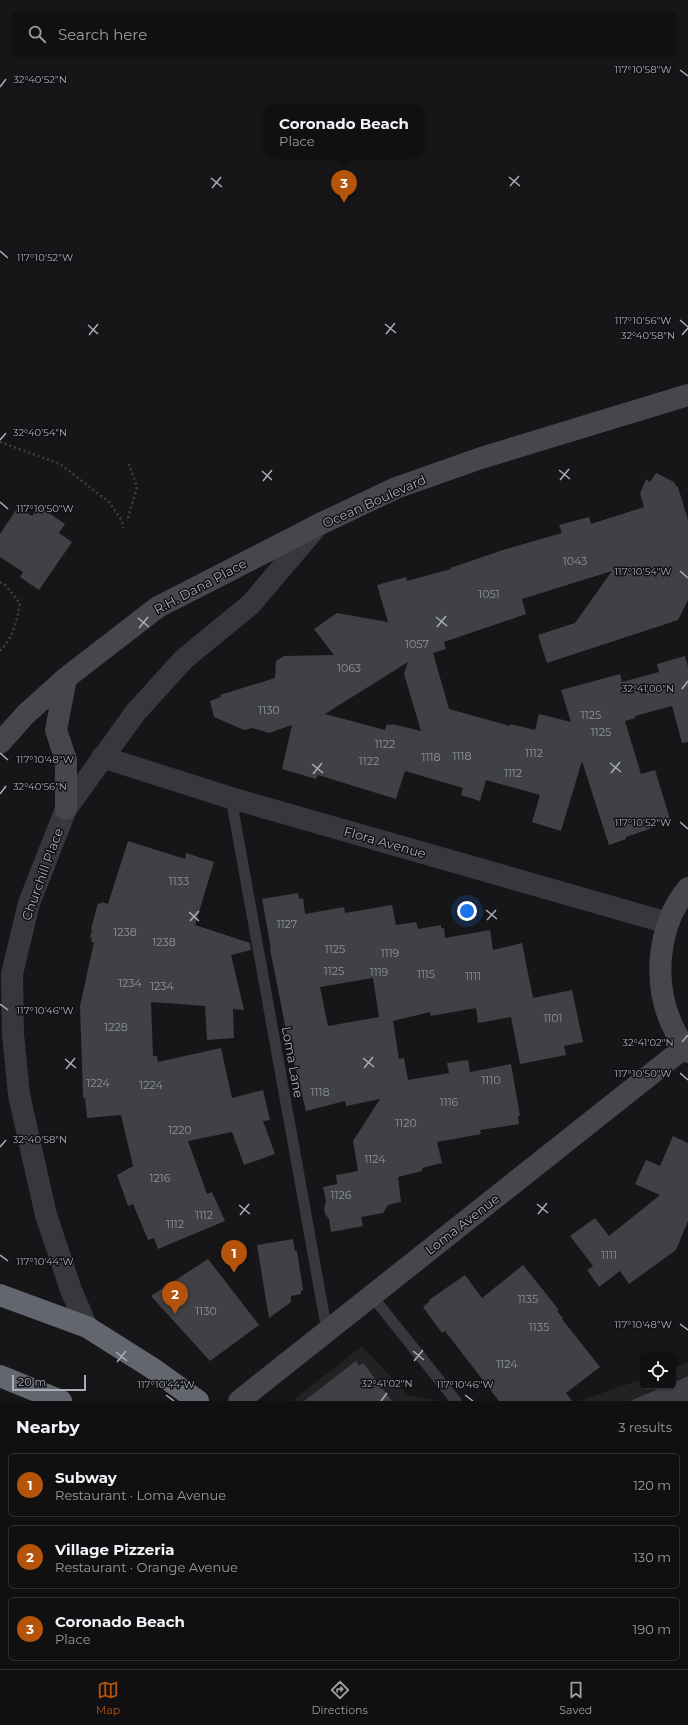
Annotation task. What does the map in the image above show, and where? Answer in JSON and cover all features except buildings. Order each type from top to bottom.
[{"type":"highway","points":[[0,1295],[86,1327],[152,1368],[198,1401]]},
{"type":"highway","points":[[0,1376],[61,1401]]},
{"type":"main road","name":"Ocean Boulevard","points":[[320,524],[396,488],[481,458],[688,394]]},
{"type":"main road","name":"R.H. Dana Place","points":[[0,743],[26,714],[66,678],[158,607],[320,524]]},
{"type":"main road","points":[[66,678],[56,730],[66,760],[66,809]]},
{"type":"main road","points":[[686,1050],[669,1019],[661,987],[661,955],[668,923],[683,894],[688,888]]},
{"type":"main road","name":"Loma Avenue","points":[[239,1401],[686,1050]]},
{"type":"street","name":"Ocean Boulevard","points":[[102,757],[135,713],[184,659],[251,604],[320,524]]},
{"type":"street","name":"Flora Avenue","points":[[102,757],[231,798],[668,923]]},
{"type":"street","name":"Churchill Place","points":[[86,1327],[71,1290],[46,1215],[19,1095],[13,1034],[12,974],[27,910],[66,809],[102,757]]},
{"type":"lane","name":"Loma Lane","points":[[231,798],[327,1331]]},
{"type":"lane","points":[[372,1296],[456,1401]]},
{"type":"path","points":[[0,442],[60,464],[109,502],[122,521],[123,528]]},
{"type":"path","points":[[128,518],[136,487],[129,464]]},
{"type":"path","points":[[0,582],[5,585],[20,603],[17,619],[8,643],[0,651]]},
{"type":"shaded area","points":[[362,1346],[408,1395],[439,1401],[292,1401]]},
{"type":"shaded area","points":[[688,1362],[688,1401],[578,1401],[640,1380],[640,1389],[676,1389],[676,1367]]},
{"type":"place","name":"Coronado Beach","points":[[344,203]]},
{"type":"place","name":"Subway","points":[[234,1273]]},
{"type":"place","name":"Village Pizzeria","points":[[175,1314]]}]
